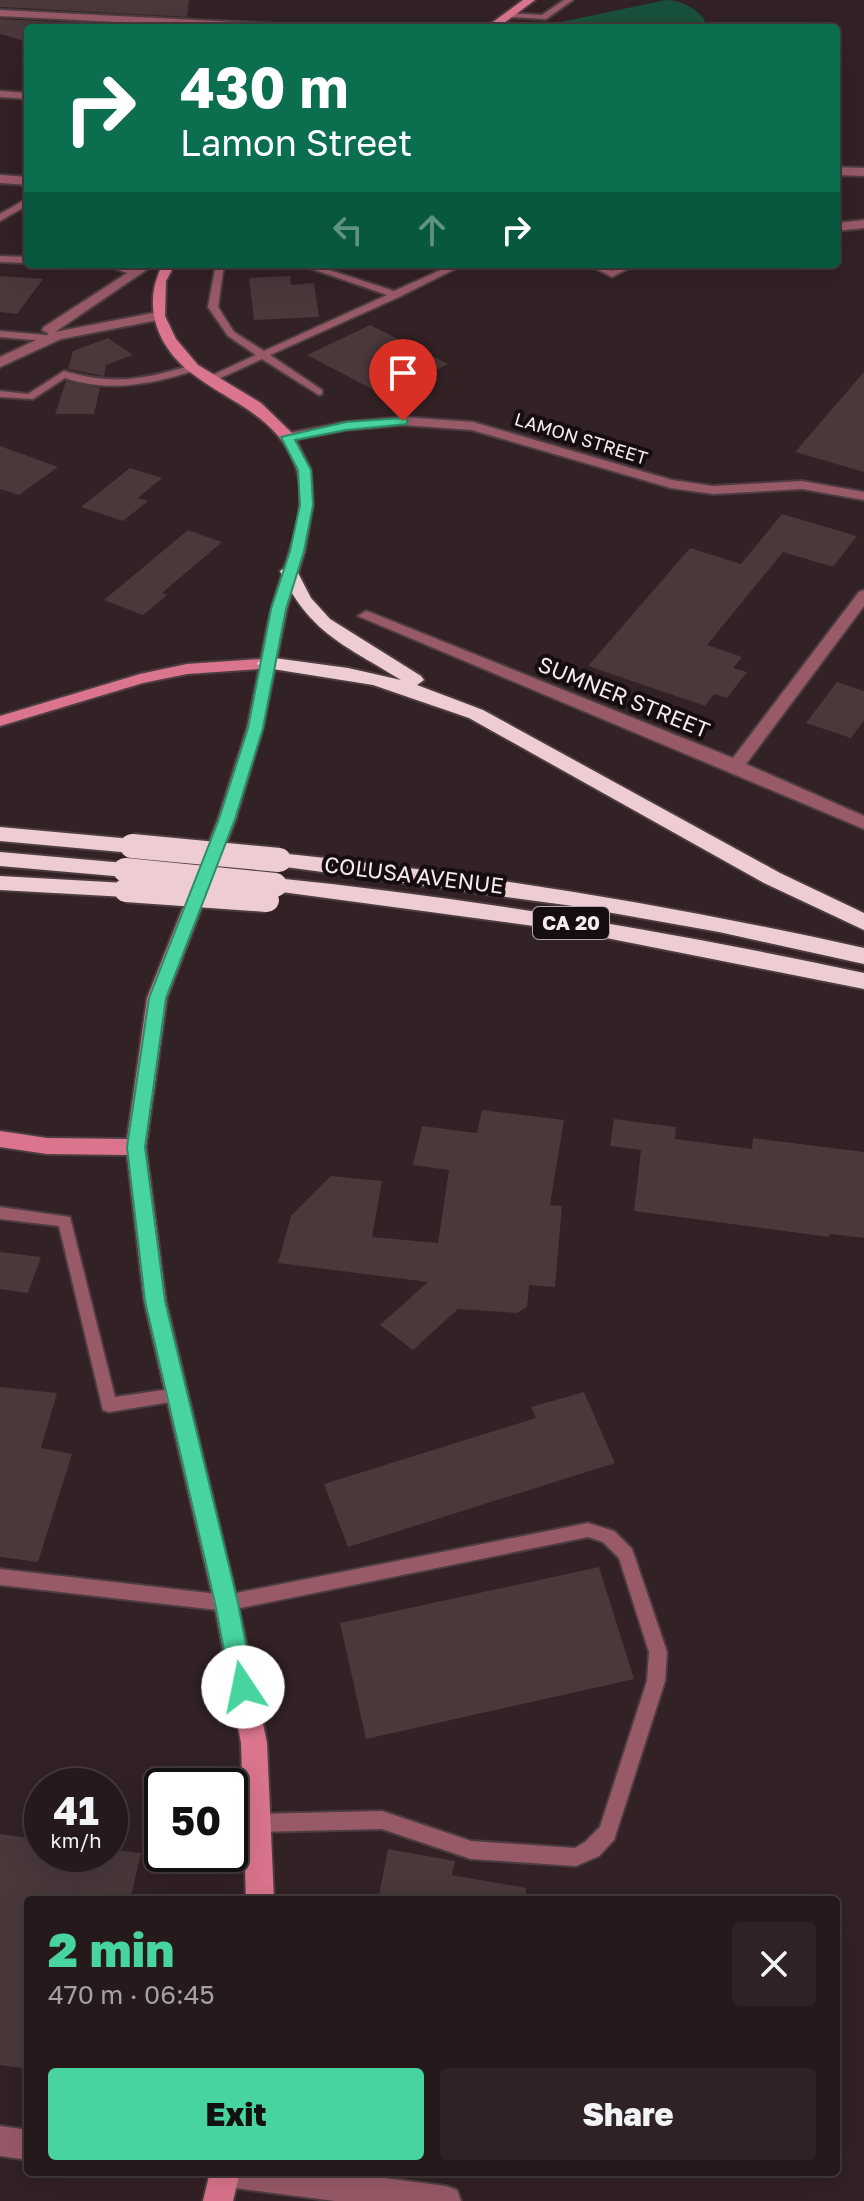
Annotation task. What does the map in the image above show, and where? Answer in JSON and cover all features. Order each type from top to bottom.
[{"type":"highway","points":[[289,571],[303,600],[323,623],[439,697]]},
{"type":"highway","points":[[267,663],[389,681],[439,697],[476,714],[772,878],[864,922]]},
{"type":"highway","name":"COLUSA AVENUE","points":[[0,834],[444,879],[725,925],[864,956]]},
{"type":"highway","points":[[0,859],[125,880]]},
{"type":"highway","points":[[7,885],[125,880]]},
{"type":"highway","name":"COLUSA AVENUE","points":[[125,880],[463,906],[612,930],[864,981]]},
{"type":"main road","points":[[496,24],[530,0]]},
{"type":"main road","points":[[167,268],[160,281],[158,316],[170,340],[193,368],[256,406],[288,437],[304,470],[306,505],[267,663],[255,728],[227,819],[157,998],[136,1147],[155,1301],[226,1603],[254,1743],[260,1896]]},
{"type":"main road","points":[[0,721],[127,683],[187,669],[267,663]]},
{"type":"main road","points":[[0,1139],[47,1146],[136,1147]]},
{"type":"main road","points":[[218,2201],[225,2176]]},
{"type":"street","points":[[0,13],[216,24]]},
{"type":"street","points":[[3,96],[24,96]]},
{"type":"street","points":[[840,171],[864,172]]},
{"type":"street","points":[[0,179],[24,181]]},
{"type":"street","points":[[840,227],[864,224]]},
{"type":"street","points":[[6,359],[42,338],[143,268]]},
{"type":"street","points":[[42,338],[77,328],[158,316]]},
{"type":"street","name":"LAMON STREET","points":[[288,437],[346,426],[403,421],[473,426],[671,484],[713,490],[802,485],[864,496]]},
{"type":"street","points":[[736,766],[864,595]]},
{"type":"street","name":"SUMNER STREET","points":[[366,616],[736,766],[864,823]]},
{"type":"street","points":[[0,2141],[24,2144]]},
{"type":"street","points":[[256,2176],[446,2201]]},
{"type":"lane","points":[[508,15],[543,17],[569,0]]},
{"type":"lane","points":[[0,218],[24,203]]},
{"type":"lane","points":[[0,259],[24,260]]},
{"type":"lane","points":[[120,268],[135,273]]},
{"type":"lane","points":[[219,268],[213,307],[231,334],[266,354],[319,392]]},
{"type":"lane","points":[[314,268],[396,295]]},
{"type":"lane","points":[[211,379],[453,268]]},
{"type":"lane","points":[[599,268],[612,274],[625,268]]},
{"type":"lane","points":[[0,334],[42,338]]},
{"type":"lane","points":[[0,394],[30,397],[64,374],[81,382],[117,384],[161,379],[193,368]]},
{"type":"lane","points":[[0,1213],[65,1221],[109,1405],[177,1395]]},
{"type":"lane","points":[[0,1577],[226,1603],[588,1530],[608,1536],[626,1554],[658,1652],[656,1681],[607,1833],[592,1849],[576,1857],[471,1850],[382,1820],[256,1823]]},
{"type":"green space","points":[[666,0],[691,8],[702,16],[706,24],[556,24]]},
{"type":"building","points":[[0,0],[189,0],[187,17],[0,7]]},
{"type":"building","points":[[0,19],[97,24],[24,24],[24,41],[0,34]]},
{"type":"building","points":[[0,276],[43,279],[17,314],[0,312]]},
{"type":"building","points":[[290,276],[291,285],[314,283],[319,317],[254,320],[249,278]]},
{"type":"building","points":[[370,325],[448,364],[385,396],[307,355]]},
{"type":"building","points":[[108,338],[133,355],[106,365],[104,376],[68,369],[73,351]]},
{"type":"building","points":[[864,372],[864,472],[795,452]]},
{"type":"building","points":[[66,381],[100,388],[94,414],[55,414]]},
{"type":"building","points":[[0,446],[58,467],[19,495],[0,489]]},
{"type":"building","points":[[130,468],[162,478],[138,498],[148,501],[123,521],[81,507]]},
{"type":"building","points":[[782,514],[857,536],[833,567],[783,552],[707,645],[742,657],[733,668],[747,672],[727,698],[714,694],[705,706],[588,666],[690,548],[741,564]]},
{"type":"building","points":[[188,530],[222,542],[162,593],[167,595],[143,615],[104,600]]},
{"type":"building","points":[[837,682],[864,691],[864,720],[851,738],[806,723]]},
{"type":"building","points":[[482,1110],[564,1120],[550,1205],[562,1206],[555,1287],[529,1285],[527,1307],[517,1313],[458,1309],[413,1350],[380,1325],[428,1282],[278,1263],[291,1216],[331,1176],[382,1181],[372,1237],[438,1243],[449,1170],[413,1165],[422,1126],[477,1133]]},
{"type":"building","points":[[614,1119],[676,1127],[675,1139],[752,1149],[753,1138],[864,1152],[864,1238],[830,1234],[829,1237],[634,1211],[641,1150],[610,1146]]},
{"type":"building","points":[[0,1252],[41,1257],[28,1293],[0,1289]]},
{"type":"building","points":[[0,1387],[57,1393],[41,1448],[72,1454],[38,1562],[0,1557]]},
{"type":"building","points":[[584,1392],[615,1463],[348,1547],[324,1484],[536,1418],[531,1407]]},
{"type":"building","points":[[599,1567],[634,1679],[366,1739],[340,1623]]},
{"type":"building","points":[[0,1834],[24,1837],[24,1872],[128,1872],[128,1851],[141,1853],[131,1896],[24,1896],[24,2068],[0,2065]]},
{"type":"building","points":[[388,1849],[455,1861],[452,1875],[526,1888],[525,1896],[379,1896]]},
{"type":"route","points":[[243,1687],[155,1301],[136,1147],[157,998],[227,819],[255,728],[279,609],[297,551],[306,505],[304,470],[288,437],[346,426],[403,421]]}]
